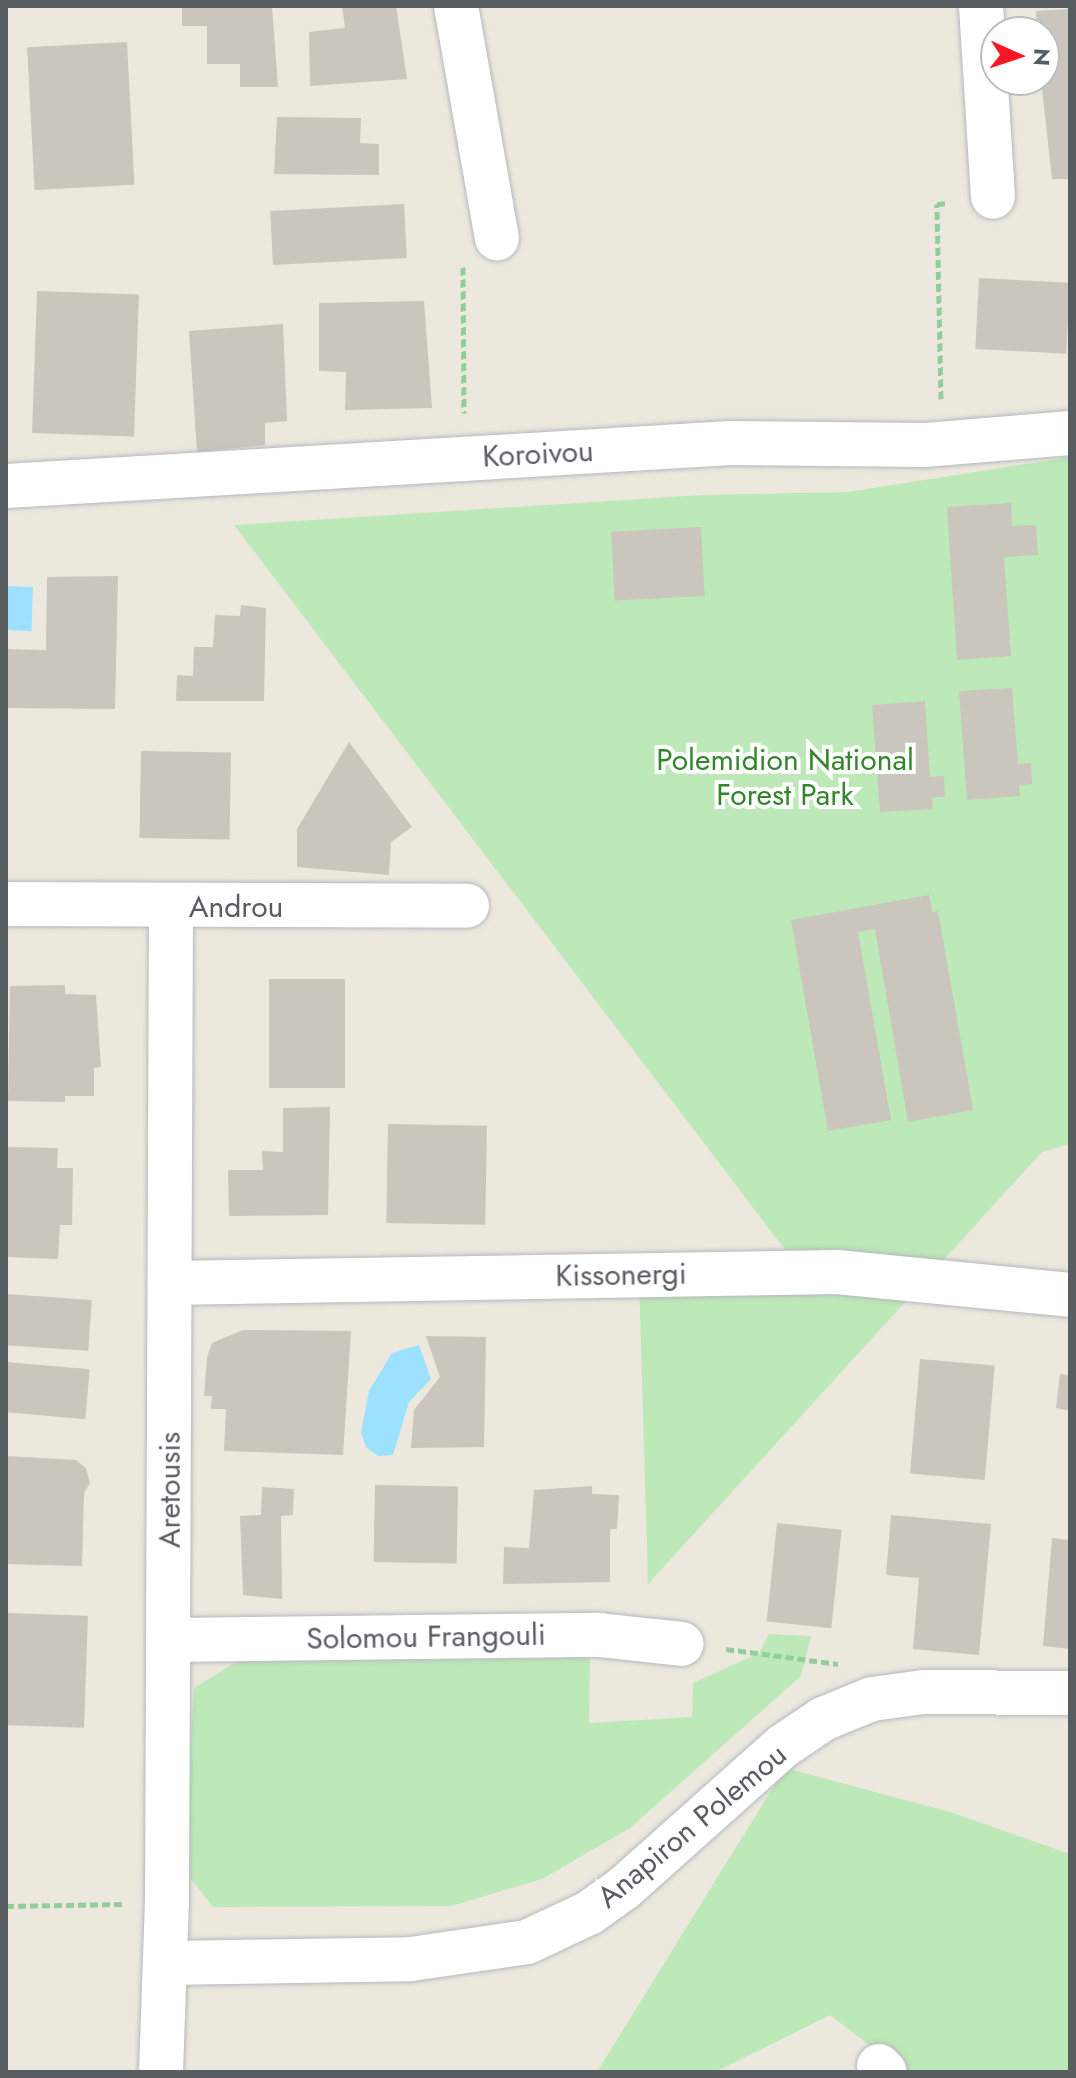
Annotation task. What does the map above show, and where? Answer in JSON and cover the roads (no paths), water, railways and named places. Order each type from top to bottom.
[{"type":"street","points":[[456,6],[497,238]]},
{"type":"street","points":[[981,6],[993,197]]},
{"type":"street","name":"Koroivou","points":[[6,486],[731,443],[942,444],[1070,433]]},
{"type":"street","name":"Androu","points":[[6,904],[171,908],[467,906]]},
{"type":"street","name":"Aretousis","points":[[161,2072],[167,1904],[171,908]]},
{"type":"street","name":"Kissonergi","points":[[170,1283],[837,1272],[1070,1295]]},
{"type":"street","name":"Solomou Frangouli","points":[[169,1640],[599,1635],[682,1644]]},
{"type":"street","name":"Anapiron Polemou","points":[[166,1963],[411,1959],[527,1942],[589,1913],[624,1888],[783,1746],[855,1706],[924,1692],[1070,1693]]},
{"type":"water","points":[[6,586],[33,587],[31,631],[6,630]]},
{"type":"water","points":[[419,1345],[431,1379],[409,1402],[393,1455],[378,1456],[366,1447],[361,1432],[369,1391],[392,1353]]},
{"type":"park label","name":"Polemidion National Forest Park","points":[[785,777]]}]
